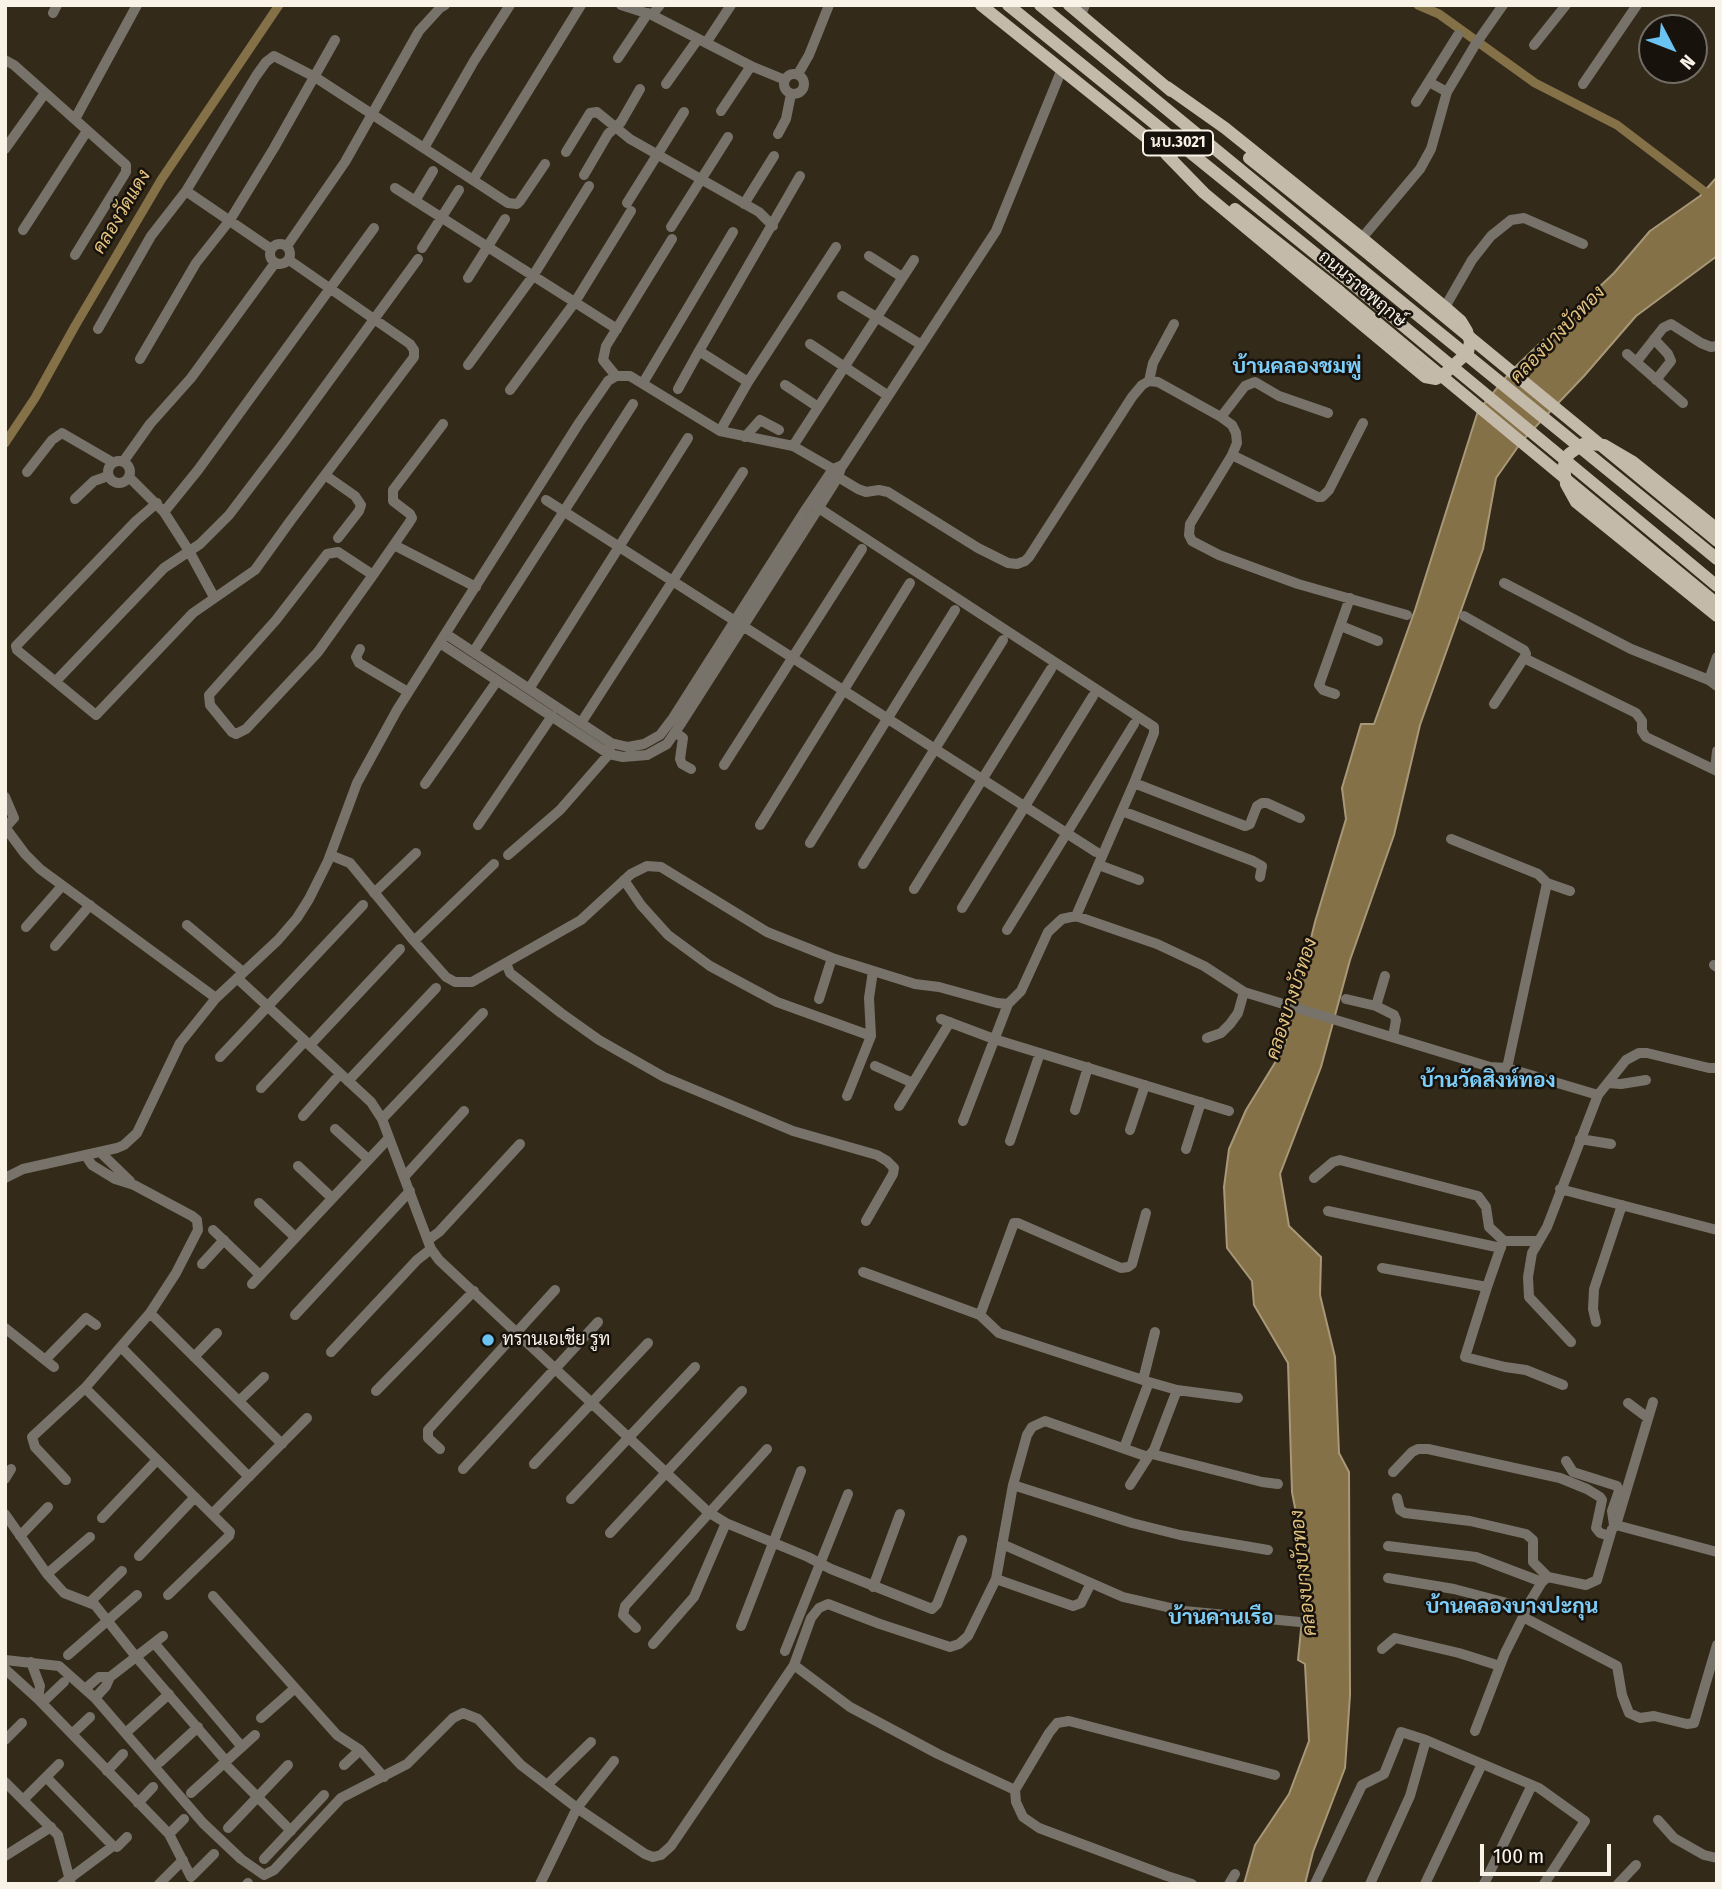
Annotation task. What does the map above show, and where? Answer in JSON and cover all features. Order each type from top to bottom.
[{"type":"main road","name":"ถนนราชพฤกษ์","points":[[981,5],[1339,292],[1717,604]]},
{"type":"main road","name":"ถนนราชพฤกษ์","points":[[1008,5],[1349,281],[1717,586]]},
{"type":"main road","name":"ถนนราชพฤกษ์","points":[[1040,5],[1717,559]]},
{"type":"main road","name":"ถนนราชพฤกษ์","points":[[1069,5],[1083,10],[1203,121],[1717,541]]},
{"type":"main road","points":[[1167,88],[1206,114],[1362,237],[1461,321],[1470,342],[1468,352],[1442,376],[1436,379],[1425,377],[1204,193],[1167,154]]},
{"type":"main road","points":[[1717,529],[1633,462],[1604,445],[1583,444],[1569,454],[1564,465],[1566,484],[1576,502],[1717,615]]},
{"type":"street","points":[[75,119],[137,5]]},
{"type":"street","points":[[287,246],[340,170],[419,31],[445,5]]},
{"type":"street","points":[[424,148],[510,5]]},
{"type":"street","points":[[473,180],[581,5]]},
{"type":"street","points":[[621,5],[650,14],[751,66],[785,80]]},
{"type":"street","points":[[618,58],[650,14],[660,5]]},
{"type":"street","points":[[666,84],[731,5]]},
{"type":"street","points":[[798,74],[829,5]]},
{"type":"street","points":[[1362,237],[1420,169],[1431,149],[1447,92],[1503,5]]},
{"type":"street","points":[[1534,45],[1566,5]]},
{"type":"street","points":[[1583,84],[1637,5]]},
{"type":"street","points":[[1416,102],[1458,35]]},
{"type":"street","points":[[140,359],[191,272],[230,220],[335,40]]},
{"type":"street","points":[[98,329],[151,236],[186,191],[256,76],[270,58],[277,56],[315,77],[508,203],[517,204],[545,164]]},
{"type":"street","points":[[5,60],[124,161],[127,168],[75,255]]},
{"type":"street","points":[[721,111],[751,66]]},
{"type":"street","points":[[508,855],[560,810],[610,749],[644,744],[660,735],[673,718],[739,624],[836,471],[996,231],[1062,69]]},
{"type":"street","points":[[791,94],[785,88],[785,80],[790,75],[798,74]]},
{"type":"street","points":[[791,94],[799,93],[804,87],[803,79],[798,74]]},
{"type":"street","points":[[1429,82],[1447,92]]},
{"type":"street","points":[[584,175],[608,134],[615,128],[640,89]]},
{"type":"street","points":[[5,149],[45,93]]},
{"type":"street","points":[[778,134],[786,119],[791,94]]},
{"type":"street","points":[[566,152],[590,113],[597,112],[615,128],[759,212],[773,226]]},
{"type":"street","points":[[510,390],[575,302],[684,112]]},
{"type":"street","points":[[23,230],[87,131]]},
{"type":"street","points":[[671,227],[727,137]]},
{"type":"street","points":[[744,204],[774,156]]},
{"type":"street","points":[[415,201],[433,171]]},
{"type":"street","points":[[678,389],[800,176]]},
{"type":"street","points":[[468,365],[533,276],[589,186]]},
{"type":"street","points":[[395,188],[617,329]]},
{"type":"street","points":[[422,248],[459,190]]},
{"type":"street","points":[[186,191],[271,249]]},
{"type":"street","points":[[1445,307],[1472,260],[1491,236],[1511,220],[1524,218],[1583,244]]},
{"type":"street","points":[[468,278],[505,219]]},
{"type":"street","points":[[164,512],[374,228]]},
{"type":"street","points":[[643,383],[733,232]]},
{"type":"street","points":[[616,376],[603,360],[603,354],[672,239]]},
{"type":"street","points":[[278,244],[287,246],[291,253],[289,260],[282,264],[275,263],[270,257],[271,249],[278,244]]},
{"type":"street","points":[[720,430],[836,247]]},
{"type":"street","points":[[869,256],[902,277]]},
{"type":"street","points":[[56,681],[164,568],[213,533],[254,484],[418,259]]},
{"type":"street","points":[[157,503],[136,521],[17,643],[17,650],[96,715],[193,613],[255,570],[414,357],[410,344],[289,260]]},
{"type":"street","points":[[793,446],[914,260]]},
{"type":"street","points":[[108,476],[108,468],[118,462],[191,378],[275,263]]},
{"type":"street","points":[[842,296],[920,345]]},
{"type":"street","points":[[1149,381],[1153,363],[1174,324]]},
{"type":"street","points":[[1637,361],[1666,325],[1671,324],[1701,343],[1717,346]]},
{"type":"street","points":[[1654,339],[1671,361],[1656,380]]},
{"type":"street","points":[[810,344],[887,395]]},
{"type":"street","points":[[699,351],[748,382]]},
{"type":"street","points":[[1627,354],[1683,403]]},
{"type":"street","points":[[5,1178],[23,1169],[124,1145],[136,1133],[180,1043],[216,998],[278,940],[297,918],[330,855],[357,783],[408,692],[603,387],[616,376],[630,376],[720,430],[793,446],[866,492],[888,492],[978,548],[1008,563],[1017,564],[1029,557],[1132,397],[1149,381],[1166,385],[1221,417],[1232,425],[1236,433],[1237,443],[1232,455],[1190,524],[1189,535],[1192,541],[1208,551],[1271,575],[1407,615]]},
{"type":"street","points":[[1221,417],[1245,386],[1255,382],[1279,396],[1328,413]]},
{"type":"street","points":[[785,385],[818,407]]},
{"type":"street","points":[[474,651],[633,404]]},
{"type":"street","points":[[745,437],[760,420],[779,430]]},
{"type":"street","points":[[1232,455],[1318,497],[1329,489],[1363,423]]},
{"type":"street","points":[[373,575],[338,552],[327,554],[276,620],[208,695],[211,705],[232,732],[236,734],[246,729],[318,652],[373,575],[394,545],[412,518],[393,501],[393,490],[443,424]]},
{"type":"street","points":[[27,472],[52,440],[62,433],[129,467],[129,477],[124,482],[118,484],[108,476]]},
{"type":"street","points":[[529,689],[688,438]]},
{"type":"street","points":[[581,723],[743,472]]},
{"type":"street","points":[[325,475],[355,496],[360,505],[359,511],[338,538]]},
{"type":"street","points":[[75,499],[94,481],[108,476]]},
{"type":"street","points":[[129,477],[164,512],[214,597]]},
{"type":"street","points":[[546,500],[1096,852]]},
{"type":"street","points":[[815,506],[1154,727],[1134,783],[1076,916]]},
{"type":"street","points":[[394,545],[476,586]]},
{"type":"street","points":[[724,765],[862,549]]},
{"type":"street","points":[[760,825],[910,583]]},
{"type":"street","points":[[1504,583],[1631,649],[1713,683],[1717,657]]},
{"type":"street","points":[[1335,694],[1323,690],[1319,685],[1350,598]]},
{"type":"street","points":[[810,842],[955,610]]},
{"type":"street","points":[[1464,616],[1524,649],[1526,654],[1494,704]]},
{"type":"street","points":[[443,639],[497,681],[623,757],[647,755],[667,744],[739,624]]},
{"type":"street","points":[[1341,626],[1378,641]]},
{"type":"street","points":[[443,639],[474,651],[581,723],[610,749]]},
{"type":"street","points":[[863,864],[1003,640]]},
{"type":"street","points":[[360,649],[356,657],[359,663],[408,692]]},
{"type":"street","points":[[1524,658],[1636,713],[1642,721],[1642,731],[1646,737],[1716,770],[1717,751]]},
{"type":"street","points":[[914,889],[1051,668]]},
{"type":"street","points":[[425,784],[497,681]]},
{"type":"street","points":[[962,908],[1093,696]]},
{"type":"street","points":[[478,825],[552,716]]},
{"type":"street","points":[[1007,930],[1134,724]]},
{"type":"street","points":[[676,732],[683,737],[680,759],[682,764],[691,769]]},
{"type":"street","points":[[1134,783],[1245,826],[1251,824],[1257,806],[1262,803],[1268,803],[1300,818]]},
{"type":"street","points":[[5,797],[14,818],[5,827],[25,855],[62,886],[216,998]]},
{"type":"street","points":[[1122,811],[1253,861],[1262,866],[1260,877]]},
{"type":"street","points":[[1451,839],[1538,874],[1547,883],[1570,891]]},
{"type":"street","points":[[374,892],[416,853]]},
{"type":"street","points":[[330,855],[348,861],[414,941],[454,982],[472,982],[581,920],[624,880],[647,866],[661,867],[767,932],[832,958],[915,984],[939,987],[997,1003],[1008,1003]]},
{"type":"street","points":[[414,941],[494,864]]},
{"type":"street","points":[[1099,865],[1139,880]]},
{"type":"street","points":[[624,880],[640,905],[668,935],[710,965],[777,1002],[871,1036]]},
{"type":"street","points":[[1507,1068],[1547,883]]},
{"type":"street","points":[[26,927],[62,886]]},
{"type":"street","points":[[55,946],[90,905]]},
{"type":"street","points":[[220,1057],[363,905]]},
{"type":"street","points":[[963,1121],[1008,1003],[1021,991],[1048,932],[1062,919],[1076,916],[1157,943],[1204,966],[1244,992],[1490,1067],[1507,1068],[1598,1095]]},
{"type":"street","points":[[187,925],[240,975],[268,1006],[371,1102],[382,1119],[430,1245],[439,1260],[708,1512],[773,1544],[932,1609],[937,1604],[962,1540]]},
{"type":"street","points":[[261,1088],[400,949]]},
{"type":"street","points":[[820,999],[832,958]]},
{"type":"street","points":[[506,962],[510,973],[561,1013],[608,1046],[664,1077],[793,1131],[887,1160],[894,1168],[893,1174],[866,1221]]},
{"type":"street","points":[[847,1096],[871,1036],[869,998],[873,971]]},
{"type":"street","points":[[1376,1006],[1385,976]]},
{"type":"street","points":[[303,1115],[436,988]]},
{"type":"street","points":[[1207,1038],[1221,1033],[1230,1024],[1238,1013],[1244,992]]},
{"type":"street","points":[[1346,999],[1376,1006],[1394,1015],[1396,1020],[1393,1037]]},
{"type":"street","points":[[382,1119],[483,1013]]},
{"type":"street","points":[[899,1106],[945,1020],[994,1039],[1229,1111]]},
{"type":"street","points":[[1571,1342],[1528,1293],[1531,1261],[1538,1241],[1547,1227],[1598,1095],[1626,1060],[1639,1053],[1647,1052],[1717,1068]]},
{"type":"street","points":[[1010,1141],[1040,1053]]},
{"type":"street","points":[[875,1066],[912,1083]]},
{"type":"street","points":[[1075,1110],[1088,1067]]},
{"type":"street","points":[[1608,1083],[1646,1080]]},
{"type":"street","points":[[1129,1130],[1145,1085]]},
{"type":"street","points":[[1186,1149],[1201,1102]]},
{"type":"street","points":[[405,1176],[464,1111]]},
{"type":"street","points":[[335,1129],[368,1159]]},
{"type":"street","points":[[252,1284],[388,1138]]},
{"type":"street","points":[[1580,1139],[1611,1143]]},
{"type":"street","points":[[331,1352],[520,1144]]},
{"type":"street","points":[[100,1152],[134,1185]]},
{"type":"street","points":[[66,1480],[35,1447],[32,1437],[85,1388],[122,1348],[150,1313],[176,1273],[198,1230],[197,1220],[192,1216],[92,1166],[86,1156]]},
{"type":"street","points":[[1314,1178],[1326,1167],[1340,1160],[1478,1196],[1486,1207],[1489,1227],[1502,1244]]},
{"type":"street","points":[[298,1166],[332,1198]]},
{"type":"street","points":[[1560,1189],[1717,1230]]},
{"type":"street","points":[[295,1315],[410,1191]]},
{"type":"street","points":[[259,1203],[295,1237]]},
{"type":"street","points":[[1597,1322],[1593,1310],[1594,1289],[1622,1205]]},
{"type":"street","points":[[1328,1211],[1502,1244],[1538,1241]]},
{"type":"street","points":[[980,1315],[1014,1223],[1121,1268],[1132,1264],[1146,1213]]},
{"type":"street","points":[[213,1230],[260,1275]]},
{"type":"street","points":[[202,1264],[224,1240]]},
{"type":"street","points":[[1502,1244],[1466,1358],[1522,1368],[1563,1385]]},
{"type":"street","points":[[1382,1268],[1487,1287]]},
{"type":"street","points":[[863,1272],[980,1315],[999,1333],[1177,1390],[1238,1398]]},
{"type":"street","points":[[440,1449],[428,1438],[428,1430],[555,1290]]},
{"type":"street","points":[[376,1391],[474,1291]]},
{"type":"street","points":[[150,1313],[282,1444]]},
{"type":"street","points":[[5,1328],[50,1364],[86,1318],[96,1325]]},
{"type":"street","points":[[463,1469],[598,1322]]},
{"type":"street","points":[[194,1357],[218,1332]]},
{"type":"street","points":[[1124,1448],[1146,1381],[1155,1332]]},
{"type":"street","points":[[534,1464],[648,1343]]},
{"type":"street","points":[[122,1348],[249,1477]]},
{"type":"street","points":[[571,1499],[695,1367]]},
{"type":"street","points":[[239,1401],[264,1377]]},
{"type":"street","points":[[85,1388],[230,1532],[168,1595]]},
{"type":"street","points":[[1130,1485],[1150,1455],[1177,1390]]},
{"type":"street","points":[[610,1533],[742,1391]]},
{"type":"street","points":[[1388,1546],[1476,1557],[1545,1580],[1592,1584],[1597,1580],[1653,1402]]},
{"type":"street","points":[[1628,1403],[1648,1418]]},
{"type":"street","points":[[212,1514],[307,1418]]},
{"type":"street","points":[[5,1660],[60,1665],[86,1688],[202,1823],[241,1859],[264,1875],[274,1870],[341,1798],[407,1763],[453,1718],[463,1713],[478,1719],[521,1765],[577,1808],[653,1857],[661,1855],[678,1835],[794,1665],[811,1618],[819,1608],[828,1604],[950,1647],[959,1644],[968,1636],[996,1579],[1013,1485],[1027,1435],[1038,1423],[1045,1421],[1124,1448],[1278,1484]]},
{"type":"street","points":[[636,1628],[623,1615],[625,1606],[766,1448]]},
{"type":"street","points":[[1394,1472],[1412,1452],[1428,1449],[1560,1478],[1600,1497],[1602,1500],[1596,1528],[1609,1536]]},
{"type":"street","points":[[102,1518],[157,1460]]},
{"type":"street","points":[[1566,1461],[1573,1472],[1618,1486],[1619,1491],[1611,1516],[1615,1525]]},
{"type":"street","points":[[5,1479],[11,1469]]},
{"type":"street","points":[[741,1626],[801,1471]]},
{"type":"street","points":[[1013,1485],[1132,1523],[1180,1535],[1268,1550]]},
{"type":"street","points":[[785,1651],[848,1494]]},
{"type":"street","points":[[139,1556],[195,1497]]},
{"type":"street","points":[[1397,1498],[1400,1510],[1405,1513],[1470,1521],[1526,1534],[1533,1539],[1533,1562],[1545,1580]]},
{"type":"street","points":[[20,1536],[48,1507]]},
{"type":"street","points":[[5,1514],[64,1592],[90,1602],[108,1619],[137,1658],[225,1762],[291,1831]]},
{"type":"street","points":[[873,1587],[900,1514]]},
{"type":"street","points":[[653,1644],[694,1597],[726,1523]]},
{"type":"street","points":[[1615,1525],[1717,1552]]},
{"type":"street","points":[[47,1573],[90,1537]]},
{"type":"street","points":[[1002,1544],[1124,1597],[1184,1611],[1300,1622]]},
{"type":"street","points":[[90,1602],[122,1571]]},
{"type":"street","points":[[1388,1578],[1454,1589],[1525,1612],[1617,1666],[1622,1695],[1629,1713],[1640,1718],[1654,1716],[1694,1723],[1716,1649]]},
{"type":"street","points":[[996,1579],[1073,1606],[1081,1603],[1091,1583]]},
{"type":"street","points":[[1475,1731],[1525,1612],[1545,1580]]},
{"type":"street","points":[[68,1656],[137,1595]]},
{"type":"street","points":[[213,1596],[337,1735],[360,1750],[384,1777]]},
{"type":"street","points":[[94,1698],[106,1686],[110,1677],[163,1636]]},
{"type":"street","points":[[1382,1649],[1395,1638],[1459,1653],[1500,1667]]},
{"type":"street","points":[[155,1644],[242,1746]]},
{"type":"street","points":[[31,1662],[40,1686],[40,1701]]},
{"type":"street","points":[[794,1665],[850,1707],[938,1754],[1015,1790]]},
{"type":"street","points":[[5,1669],[40,1701],[169,1834],[195,1880],[214,1854]]},
{"type":"street","points":[[86,1688],[99,1677],[110,1677]]},
{"type":"street","points":[[40,1701],[64,1682]]},
{"type":"street","points":[[261,1718],[294,1689]]},
{"type":"street","points":[[130,1729],[169,1694]]},
{"type":"street","points":[[72,1734],[90,1717]]},
{"type":"street","points":[[1192,1884],[1040,1828],[1023,1817],[1016,1802],[1015,1790],[1049,1732],[1057,1723],[1069,1721],[1275,1775]]},
{"type":"street","points":[[5,1740],[22,1723]]},
{"type":"street","points":[[160,1762],[198,1727]]},
{"type":"street","points":[[1315,1884],[1362,1785],[1384,1774],[1402,1732],[1532,1785],[1585,1821],[1544,1884]]},
{"type":"street","points":[[191,1793],[255,1735]]},
{"type":"street","points":[[1370,1884],[1410,1796],[1426,1740]]},
{"type":"street","points":[[547,1785],[591,1742]]},
{"type":"street","points":[[344,1766],[360,1750]]},
{"type":"street","points":[[107,1771],[123,1754]]},
{"type":"street","points":[[540,1884],[577,1808],[614,1761]]},
{"type":"street","points":[[23,1800],[58,1764]]},
{"type":"street","points":[[1425,1884],[1482,1764]]},
{"type":"street","points":[[228,1828],[288,1765]]},
{"type":"street","points":[[46,1777],[113,1846]]},
{"type":"street","points":[[1484,1884],[1532,1785]]},
{"type":"street","points":[[7,1786],[58,1835],[67,1882],[127,1837]]},
{"type":"street","points":[[138,1803],[153,1787]]},
{"type":"street","points":[[264,1859],[324,1795]]},
{"type":"street","points":[[169,1834],[184,1819]]},
{"type":"street","points":[[1658,1820],[1674,1838],[1717,1858]]},
{"type":"street","points":[[5,1856],[51,1827]]},
{"type":"street","points":[[160,1884],[183,1860]]},
{"type":"street","points":[[1618,1884],[1636,1865]]},
{"type":"street","points":[[1229,1884],[1235,1874]]},
{"type":"water","name":"คลองบางบัวทอง","points":[[1717,177],[1717,256],[1636,316],[1522,441],[1496,478],[1483,549],[1420,725],[1394,835],[1350,960],[1321,1067],[1280,1174],[1289,1226],[1321,1257],[1320,1295],[1335,1357],[1339,1453],[1349,1472],[1350,1695],[1345,1768],[1313,1852],[1305,1884],[1244,1884],[1255,1845],[1289,1794],[1309,1741],[1305,1664],[1298,1660],[1309,1548],[1299,1529],[1292,1492],[1288,1363],[1254,1305],[1252,1281],[1227,1248],[1224,1187],[1229,1149],[1246,1110],[1284,1048],[1315,922],[1346,819],[1342,788],[1361,724],[1374,724],[1415,610],[1478,411],[1512,370],[1614,273],[1650,231],[1700,196]]},
{"type":"waterway","name":"คลองวัดแดง","points":[[5,443],[35,398],[161,180],[279,5]]},
{"type":"waterway","points":[[1418,5],[1439,14],[1535,83],[1617,125],[1717,201]]},
{"type":"place","name":"ทรานเอเชีย รูท","points":[[488,1340]]},
{"type":"district","name":"บ้านคลองชมพู่","points":[[1297,367]]},
{"type":"district","name":"บ้านวัดสิงห์ทอง","points":[[1488,1081]]},
{"type":"district","name":"บ้านคลองบางปะกุน","points":[[1512,1607]]},
{"type":"district","name":"บ้านคานเรือ","points":[[1221,1618]]}]
